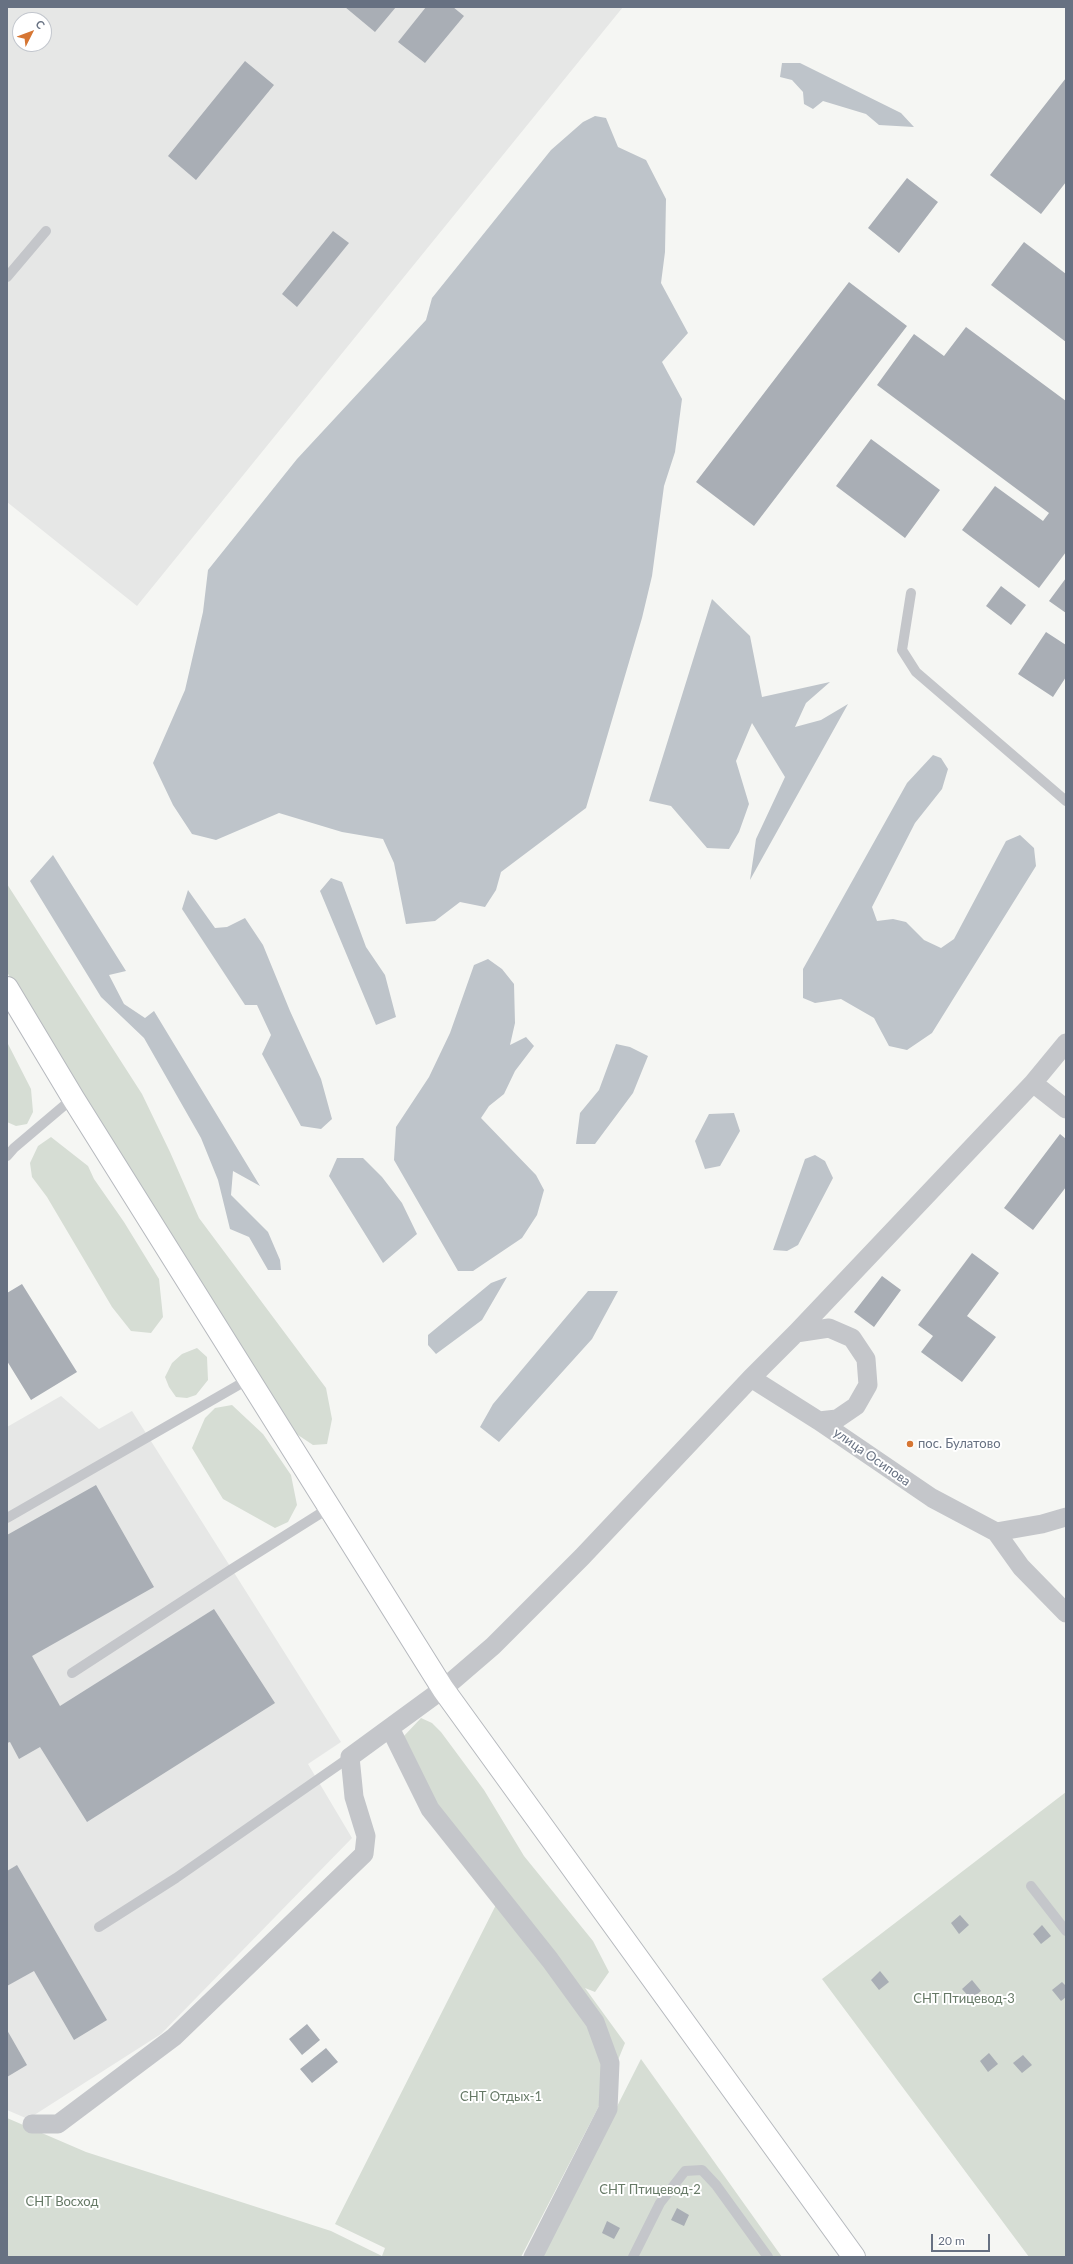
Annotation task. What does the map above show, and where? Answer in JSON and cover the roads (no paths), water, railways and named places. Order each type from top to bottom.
[{"type":"main road","points":[[7,988],[73,1098],[443,1689],[854,2257]]},
{"type":"street","points":[[32,2124],[58,2124],[174,2037],[364,1854],[366,1836],[354,1797],[350,1757],[443,1689],[493,1646],[582,1557],[751,1378],[796,1333],[1033,1083],[1066,1044]]},
{"type":"street","points":[[1033,1083],[1066,1109]]},
{"type":"street","points":[[796,1333],[829,1328],[852,1338],[866,1359],[868,1385],[856,1406],[837,1419],[819,1420]]},
{"type":"street","name":"улица Осипова","points":[[751,1378],[819,1420],[932,1498],[996,1532],[1021,1567],[1066,1613]]},
{"type":"street","points":[[996,1532],[1042,1524],[1066,1517]]},
{"type":"street","points":[[390,1728],[430,1809],[550,1960],[595,2022],[610,2063],[608,2109],[532,2257]]},
{"type":"lane","points":[[7,277],[46,231]]},
{"type":"lane","points":[[911,593],[902,650],[916,672],[1066,801]]},
{"type":"lane","points":[[7,1156],[14,1148],[73,1098]]},
{"type":"lane","points":[[7,1518],[249,1379]]},
{"type":"lane","points":[[72,1673],[329,1508]]},
{"type":"lane","points":[[99,1927],[176,1878],[350,1757]]},
{"type":"lane","points":[[1031,1886],[1066,1931]]},
{"type":"lane","points":[[633,2257],[660,2203],[685,2171],[702,2170],[716,2185],[768,2257]]},
{"type":"place","name":"пос. Булатово","points":[[910,1444]]},
{"type":"park label","name":"СНТ Птицевод-3","points":[[964,1999]]},
{"type":"park label","name":"СНТ Отдых-1","points":[[501,2097]]},
{"type":"park label","name":"СНТ Птицевод-2","points":[[650,2190]]},
{"type":"park label","name":"СНТ Восход","points":[[62,2202]]}]
